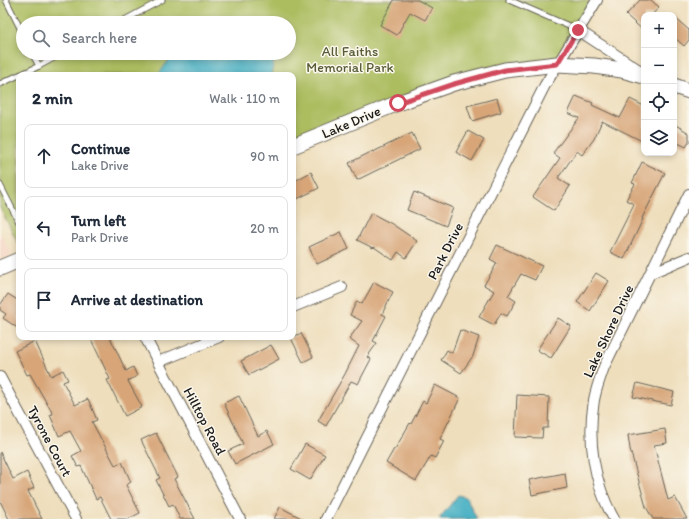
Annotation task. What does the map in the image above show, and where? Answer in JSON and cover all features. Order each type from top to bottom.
[{"type":"street","name":"Park Drive","points":[[326,519],[545,84],[597,0]]},
{"type":"street","points":[[578,30],[641,72]]},
{"type":"street","name":"Lake Drive","points":[[296,145],[398,103],[454,84],[505,70],[557,64],[601,67],[641,73]]},
{"type":"street","points":[[677,87],[689,91]]},
{"type":"street","name":"Lake Shore Drive","points":[[614,519],[610,513],[599,484],[592,453],[591,430],[594,400],[604,368],[689,194]]},
{"type":"street","points":[[651,273],[689,257]]},
{"type":"street","points":[[0,268],[16,261]]},
{"type":"street","points":[[296,305],[342,286]]},
{"type":"street","name":"Hilltop Road","points":[[147,340],[240,519]]},
{"type":"street","points":[[158,362],[212,340]]},
{"type":"street","name":"Tyrone Court","points":[[0,377],[76,519]]},
{"type":"lane","points":[[6,0],[16,20]]},
{"type":"lane","points":[[132,16],[162,0]]},
{"type":"lane","points":[[509,0],[578,30]]},
{"type":"lane","points":[[36,60],[39,66]]},
{"type":"lane","points":[[26,72],[50,60]]},
{"type":"lane","points":[[0,84],[16,77]]},
{"type":"lane","points":[[0,185],[16,216]]},
{"type":"shaded area","points":[[0,232],[12,255],[0,260]]},
{"type":"green space","name":"All Faiths Memorial Park","points":[[0,0],[585,0],[594,5],[557,64],[505,70],[296,145],[296,72],[16,72],[16,239],[0,208]]},
{"type":"water","points":[[169,60],[274,60],[272,72],[160,72]]},
{"type":"water","points":[[458,495],[466,497],[477,519],[439,519]]},
{"type":"building","points":[[394,0],[418,0],[432,8],[425,20],[410,12],[397,35],[380,25]]},
{"type":"building","points":[[640,0],[651,0],[659,7],[655,12],[641,12],[641,28],[626,15]]},
{"type":"building","points":[[677,20],[689,30],[689,40],[684,46],[677,40]]},
{"type":"building","points":[[576,96],[593,103],[592,105],[620,118],[630,99],[641,104],[641,140],[602,121],[594,139],[582,155],[577,151],[558,178],[570,186],[554,211],[533,197],[560,158],[553,153],[579,118],[568,113]]},
{"type":"building","points":[[497,98],[501,112],[472,121],[467,106]]},
{"type":"building","points":[[677,126],[689,133],[689,142],[686,147],[677,142]]},
{"type":"building","points":[[468,131],[484,140],[472,161],[456,152]]},
{"type":"building","points":[[412,133],[420,149],[357,180],[349,163]]},
{"type":"building","points":[[642,162],[665,173],[642,218],[643,219],[624,259],[610,252],[634,204],[626,200],[635,184],[632,183]]},
{"type":"building","points":[[311,172],[319,188],[296,200],[296,180]]},
{"type":"building","points":[[414,192],[453,208],[446,226],[407,210]]},
{"type":"building","points":[[371,213],[392,224],[417,241],[406,258],[398,252],[393,260],[374,247],[373,248],[357,240]]},
{"type":"building","points":[[341,232],[349,249],[317,264],[309,247]]},
{"type":"building","points":[[497,245],[542,266],[535,280],[521,274],[508,296],[516,301],[507,316],[501,313],[494,325],[479,317],[494,291],[484,285],[497,263],[490,259]]},
{"type":"building","points":[[596,273],[609,281],[590,311],[577,302]]},
{"type":"building","points":[[374,282],[393,292],[382,314],[386,316],[373,341],[377,343],[367,357],[371,359],[358,384],[351,381],[326,426],[318,421],[359,346],[349,339],[362,321],[350,315],[357,301],[362,304]]},
{"type":"building","points":[[8,294],[16,299],[16,327],[3,318],[6,314],[0,310],[0,305]]},
{"type":"building","points":[[558,318],[571,326],[551,358],[537,350]]},
{"type":"building","points":[[460,330],[479,337],[473,356],[461,373],[441,360],[447,350],[452,353]]},
{"type":"building","points":[[301,333],[313,357],[303,362],[292,340],[296,340],[296,336]]},
{"type":"building","points":[[91,340],[111,340],[126,371],[133,367],[137,376],[128,381],[142,407],[125,416],[107,380],[110,379]]},
{"type":"building","points":[[35,341],[51,376],[63,370],[68,380],[63,382],[75,405],[88,399],[97,420],[92,422],[115,465],[122,462],[131,482],[126,485],[140,513],[128,519],[111,519],[100,497],[96,499],[81,466],[78,467],[72,456],[81,451],[70,431],[59,436],[50,415],[53,414],[30,374],[27,375],[15,351]]},
{"type":"building","points":[[271,345],[279,359],[249,375],[241,361]]},
{"type":"building","points":[[637,383],[674,392],[671,405],[633,397]]},
{"type":"building","points":[[435,385],[460,398],[440,439],[444,441],[435,458],[431,456],[416,481],[386,463],[410,423],[411,424],[423,401],[426,403]]},
{"type":"building","points":[[517,395],[549,397],[548,428],[543,428],[542,438],[515,437]]},
{"type":"building","points":[[239,396],[258,436],[267,431],[274,444],[235,464],[228,451],[243,444],[224,403]]},
{"type":"building","points":[[665,429],[667,443],[654,445],[668,500],[675,497],[687,519],[653,519],[646,507],[630,449],[628,435]]},
{"type":"building","points":[[156,433],[178,477],[174,479],[195,519],[180,519],[173,504],[169,506],[156,480],[160,478],[141,440]]},
{"type":"building","points":[[305,444],[325,455],[310,480],[291,469]]},
{"type":"building","points":[[0,452],[13,479],[27,472],[34,488],[28,491],[42,519],[9,519],[0,501]]},
{"type":"building","points":[[565,473],[567,488],[532,495],[529,480]]},
{"type":"building","points":[[280,507],[303,519],[274,519]]},
{"type":"route","points":[[398,103],[454,84],[505,70],[557,64],[578,30]]}]
